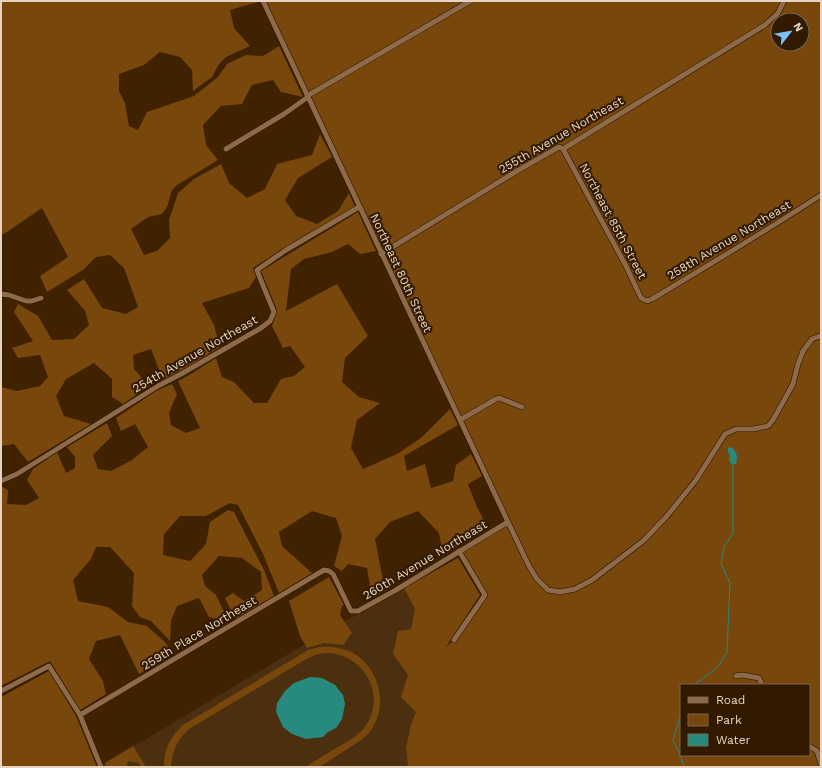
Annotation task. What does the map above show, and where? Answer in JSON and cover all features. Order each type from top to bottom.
[{"type":"street","name":"Northeast 80th Street","points":[[263,1],[522,553],[537,579],[548,590],[560,592],[575,589],[592,580],[643,542],[667,516],[696,480],[725,434],[736,429],[753,429],[768,426],[773,420],[793,384],[803,351],[812,339],[821,337]]},
{"type":"street","points":[[226,149],[284,114],[307,97],[470,1]]},
{"type":"street","name":"255th Avenue Northeast","points":[[381,254],[522,168],[559,147],[563,148],[765,25],[778,13],[784,1]]},
{"type":"street","name":"Northeast 85th Street","points":[[563,148],[642,298],[647,301]]},
{"type":"street","name":"258th Avenue Northeast","points":[[647,301],[783,220],[821,195]]},
{"type":"street","name":"254th Avenue Northeast","points":[[1,481],[17,474],[158,386],[270,322],[274,312],[257,270],[286,250],[359,207]]},
{"type":"street","points":[[1,294],[26,302],[41,298]]},
{"type":"street","points":[[460,420],[499,398],[522,407]]},
{"type":"street","name":"260th Avenue Northeast","points":[[329,571],[333,574],[350,611],[358,611],[396,590],[508,522]]},
{"type":"street","points":[[454,640],[485,595],[459,551]]},
{"type":"street","name":"259th Place Northeast","points":[[80,716],[324,570],[329,571]]},
{"type":"street","points":[[1,691],[49,666],[80,716],[101,767]]},
{"type":"street","points":[[736,676],[742,675],[758,678],[761,684]]},
{"type":"street","points":[[810,746],[818,750],[821,764]]},
{"type":"shaded area","points":[[458,558],[480,595],[444,648],[411,724],[406,748],[408,767],[99,767],[310,641]]},
{"type":"green space","points":[[1,1],[258,2],[230,10],[234,28],[250,46],[226,57],[219,64],[212,77],[193,91],[192,70],[180,57],[160,52],[144,65],[119,74],[119,91],[125,103],[129,126],[138,130],[147,112],[194,96],[218,77],[227,64],[246,55],[263,56],[279,46],[303,97],[281,92],[273,80],[252,85],[242,104],[221,106],[203,125],[206,145],[218,160],[177,185],[172,190],[167,207],[162,214],[148,217],[131,229],[144,255],[157,251],[170,238],[169,220],[178,193],[194,179],[221,164],[229,183],[247,198],[265,189],[277,164],[312,155],[320,134],[332,157],[298,178],[285,200],[296,216],[317,224],[338,211],[349,193],[355,207],[302,237],[253,268],[256,277],[249,288],[202,303],[214,325],[220,347],[192,364],[163,380],[151,349],[133,355],[134,369],[149,386],[123,404],[112,397],[112,379],[94,363],[66,379],[56,396],[64,416],[91,424],[28,462],[14,444],[1,446],[1,387],[17,391],[40,386],[48,377],[40,355],[18,358],[12,348],[33,341],[14,312],[18,304],[38,316],[52,340],[74,339],[89,325],[85,311],[67,290],[84,279],[102,308],[126,314],[138,307],[124,268],[110,255],[96,257],[83,270],[47,292],[40,276],[68,257],[42,208],[1,235]]},
{"type":"green space","points":[[263,1],[821,1],[821,767],[408,767],[406,748],[411,724],[416,712],[401,697],[408,675],[393,654],[398,631],[411,629],[415,609],[404,588],[458,558],[480,595],[446,647],[454,640],[485,595],[459,551],[508,522]]},
{"type":"green space","points":[[358,212],[376,251],[360,254],[348,244],[332,252],[304,259],[291,269],[286,311],[337,284],[368,336],[345,358],[342,382],[359,397],[380,403],[357,420],[351,448],[363,469],[397,454],[421,438],[450,409],[458,425],[404,456],[407,471],[425,464],[431,488],[453,481],[456,465],[471,454],[482,476],[468,484],[477,507],[488,528],[443,555],[439,533],[418,511],[390,522],[375,539],[385,590],[372,598],[367,568],[348,564],[342,571],[334,566],[342,536],[336,518],[312,511],[279,532],[282,546],[312,573],[279,593],[263,554],[238,505],[230,503],[206,516],[180,516],[164,534],[163,555],[190,561],[206,544],[210,522],[228,510],[234,512],[264,570],[274,596],[235,619],[225,598],[233,593],[244,601],[262,590],[261,572],[242,558],[219,556],[202,575],[205,586],[216,595],[229,622],[209,617],[199,598],[177,606],[171,621],[170,641],[151,621],[140,617],[132,606],[134,573],[110,547],[96,547],[91,559],[73,580],[78,601],[108,607],[128,622],[147,626],[165,642],[173,655],[139,674],[120,635],[96,641],[89,659],[103,681],[106,694],[80,710],[50,661],[1,686],[1,486],[8,490],[7,504],[26,505],[39,498],[27,480],[33,469],[57,452],[66,473],[75,468],[75,457],[67,447],[107,423],[112,436],[93,455],[98,469],[111,471],[132,460],[148,447],[135,424],[121,431],[116,418],[156,391],[172,384],[177,394],[169,413],[171,425],[186,433],[200,428],[178,381],[216,358],[222,377],[234,382],[254,403],[267,403],[281,379],[294,376],[305,367],[290,346],[283,348],[272,326],[277,310],[261,271]]},
{"type":"green space","points":[[329,577],[344,605],[342,606],[340,615],[352,633],[343,645],[324,643],[307,648],[300,636],[289,601]]},
{"type":"green space","points":[[319,647],[334,647],[349,651],[359,657],[374,674],[380,696],[380,707],[372,729],[362,740],[322,765],[305,767],[358,734],[364,728],[371,716],[374,704],[373,691],[369,679],[352,660],[340,655],[323,653],[303,661],[189,729],[176,746],[171,767],[164,767],[166,749],[171,739],[183,725],[308,650]]},
{"type":"green space","points":[[49,671],[76,716],[97,767],[1,767],[1,697]]},
{"type":"green space","points":[[133,746],[146,767],[141,767],[139,763],[128,761],[127,766],[124,767],[107,767],[105,763]]},
{"type":"water","points":[[731,447],[736,454],[736,464],[731,464],[729,460],[730,456],[728,448]]},
{"type":"water","points":[[310,677],[322,678],[335,685],[343,695],[345,704],[342,719],[336,728],[328,732],[323,737],[306,739],[292,734],[283,727],[276,712],[277,703],[285,691],[294,683]]},
{"type":"waterway","points":[[695,684],[718,667],[727,652],[730,583],[721,564],[724,547],[733,533],[733,464]]},
{"type":"waterway","points":[[680,717],[673,740],[680,755]]},
{"type":"waterway","points":[[681,756],[684,767]]}]
